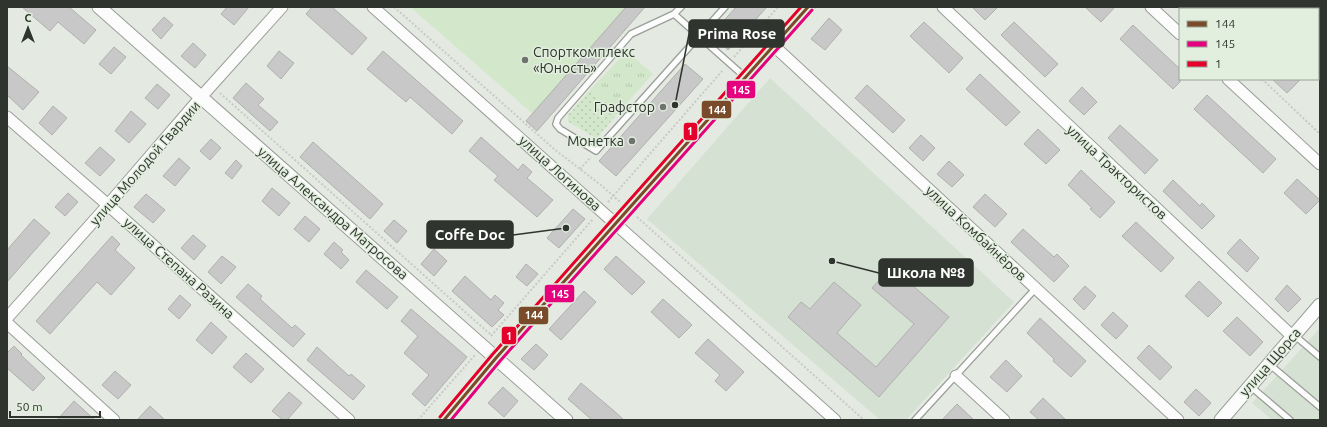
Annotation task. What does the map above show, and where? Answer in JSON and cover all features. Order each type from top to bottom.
[{"type":"street","name":"улица Александра Матросова","points":[[99,7],[566,420]]},
{"type":"street","name":"улица Молодой Гвардии","points":[[7,318],[282,7]]},
{"type":"street","name":"улица Логинова","points":[[373,7],[616,223],[833,419]]},
{"type":"street","points":[[444,420],[496,358],[808,7]]},
{"type":"street","name":"улица Трактористов","points":[[942,7],[1293,335]]},
{"type":"street","points":[[1151,7],[1179,33]]},
{"type":"street","name":"улица Комбайнёров","points":[[774,46],[1178,420]]},
{"type":"street","points":[[1229,80],[1320,164]]},
{"type":"street","name":"улица Степана Разина","points":[[7,117],[350,420]]},
{"type":"street","name":"улица Щорса","points":[[1221,420],[1320,305]]},
{"type":"street","points":[[7,323],[114,420]]},
{"type":"street","points":[[956,376],[1004,420]]},
{"type":"lane","points":[[681,7],[674,14],[631,34],[558,118],[556,124],[560,129],[596,151],[724,7]]},
{"type":"lane","points":[[674,14],[745,78]]},
{"type":"lane","points":[[915,420],[1036,288]]},
{"type":"lane","points":[[1293,335],[1320,357]]},
{"type":"lane","points":[[1268,364],[1320,407]]},
{"type":"lane","points":[[1250,386],[1290,420]]},
{"type":"path","points":[[394,7],[554,148],[628,209],[864,420]]},
{"type":"path","points":[[1263,80],[1320,134]]},
{"type":"path","points":[[211,86],[492,335]]},
{"type":"path","points":[[580,169],[596,151]]},
{"type":"shaded area","points":[[770,78],[1014,302],[906,420],[880,420],[647,219]]},
{"type":"shaded area","points":[[1320,328],[1320,420],[1272,420],[1252,403]]},
{"type":"green space","name":"Спорткомплекс «Юность»","points":[[410,7],[626,7],[533,114]]},
{"type":"green space","points":[[625,53],[630,54],[653,74],[618,113],[591,89]]},
{"type":"green space","points":[[591,89],[618,113],[598,137],[595,138],[568,120],[568,115]]},
{"type":"building","points":[[22,7],[69,7],[96,30],[84,44],[58,22],[50,31]]},
{"type":"building","points":[[227,7],[249,7],[234,25],[221,14]]},
{"type":"building","points":[[312,7],[332,7],[367,38],[352,55],[306,14]]},
{"type":"building","points":[[626,7],[645,7],[537,131],[526,121]]},
{"type":"building","points":[[736,7],[767,7],[728,50],[711,35]]},
{"type":"building","points":[[972,7],[998,7],[985,20]]},
{"type":"building","points":[[1085,7],[1115,7],[1101,22]]},
{"type":"building","points":[[164,17],[173,25],[161,39],[152,30]]},
{"type":"building","points":[[829,18],[842,30],[825,50],[811,39]]},
{"type":"building","points":[[924,22],[963,58],[949,73],[910,36]]},
{"type":"building","points":[[1014,22],[1058,64],[1045,77],[1001,35]]},
{"type":"building","points":[[1133,25],[1179,68],[1180,82],[1173,89],[1120,39]]},
{"type":"building","points":[[193,43],[206,55],[195,68],[181,56]]},
{"type":"building","points":[[114,47],[126,57],[111,74],[99,64]]},
{"type":"building","points":[[279,51],[294,63],[281,79],[267,66]]},
{"type":"building","points":[[383,51],[463,121],[452,134],[410,97],[406,102],[367,69]]},
{"type":"building","points":[[685,64],[703,79],[616,176],[599,161]]},
{"type":"building","points":[[7,66],[39,92],[23,110],[7,95]]},
{"type":"building","points":[[980,74],[1020,112],[1006,126],[966,89]]},
{"type":"building","points":[[1273,80],[1300,80],[1287,93]]},
{"type":"building","points":[[246,83],[264,99],[258,105],[278,122],[270,131],[233,98]]},
{"type":"building","points":[[157,84],[170,95],[158,109],[145,98]]},
{"type":"building","points":[[867,85],[905,120],[893,133],[855,98]]},
{"type":"building","points":[[1082,87],[1097,102],[1084,115],[1069,101]]},
{"type":"building","points":[[1207,95],[1276,159],[1263,173],[1194,109]]},
{"type":"building","points":[[53,106],[67,118],[52,135],[39,123]]},
{"type":"building","points":[[131,111],[146,124],[129,143],[115,131]]},
{"type":"building","points":[[1120,125],[1158,160],[1145,174],[1108,138]]},
{"type":"building","points":[[1038,129],[1060,150],[1046,164],[1024,144]]},
{"type":"building","points":[[921,135],[935,148],[923,161],[909,148]]},
{"type":"building","points":[[481,137],[518,170],[523,164],[532,172],[527,178],[553,200],[537,217],[494,180],[498,176],[469,151]]},
{"type":"building","points":[[211,139],[221,148],[210,160],[200,151]]},
{"type":"building","points":[[313,142],[383,204],[370,219],[300,157]]},
{"type":"building","points":[[100,147],[115,160],[100,176],[85,163]]},
{"type":"building","points":[[179,158],[190,168],[175,186],[163,176]]},
{"type":"building","points":[[236,160],[242,166],[232,179],[225,173]]},
{"type":"building","points":[[949,161],[964,175],[952,187],[937,174]]},
{"type":"building","points":[[1081,170],[1115,202],[1100,218],[1090,209],[1092,208],[1068,185]]},
{"type":"building","points":[[1297,179],[1320,200],[1306,214],[1284,193]]},
{"type":"building","points":[[1173,180],[1200,206],[1202,203],[1215,216],[1202,229],[1163,191]]},
{"type":"building","points":[[272,188],[290,203],[279,216],[262,201]]},
{"type":"building","points":[[68,193],[78,202],[65,216],[55,207]]},
{"type":"building","points":[[146,194],[165,210],[153,223],[134,207]]},
{"type":"building","points":[[985,194],[1007,214],[995,227],[973,207]]},
{"type":"building","points":[[573,209],[585,219],[559,248],[547,238]]},
{"type":"building","points":[[305,216],[320,229],[309,242],[294,229]]},
{"type":"building","points":[[34,219],[50,233],[7,282],[7,250]]},
{"type":"building","points":[[394,220],[407,231],[397,243],[384,231]]},
{"type":"building","points":[[1136,222],[1174,258],[1161,272],[1122,236]]},
{"type":"building","points":[[1023,229],[1054,257],[1057,254],[1069,266],[1054,282],[1011,242]]},
{"type":"building","points":[[193,235],[206,246],[194,260],[181,248]]},
{"type":"building","points":[[112,236],[120,244],[115,250],[135,268],[111,295],[97,282],[50,334],[36,321]]},
{"type":"building","points":[[1240,239],[1259,258],[1247,272],[1227,253]]},
{"type":"building","points":[[334,242],[343,250],[341,252],[349,260],[341,269],[324,254]]},
{"type":"building","points":[[434,249],[447,261],[434,276],[421,264]]},
{"type":"building","points":[[222,256],[236,267],[221,284],[208,272]]},
{"type":"building","points":[[616,256],[645,282],[632,295],[604,269]]},
{"type":"building","points":[[526,264],[538,274],[527,286],[516,277]]},
{"type":"building","points":[[891,267],[949,317],[879,397],[788,317],[801,302],[810,309],[834,282],[861,305],[837,333],[876,367],[914,324],[872,288]]},
{"type":"building","points":[[366,270],[398,297],[387,309],[356,282]]},
{"type":"building","points":[[465,276],[491,300],[495,295],[504,303],[498,310],[504,315],[492,327],[452,291]]},
{"type":"building","points":[[1199,281],[1222,303],[1208,317],[1185,296]]},
{"type":"building","points":[[248,284],[262,296],[260,299],[292,328],[295,325],[305,334],[293,347],[236,297]]},
{"type":"building","points":[[1287,285],[1301,299],[1288,312],[1275,299]]},
{"type":"building","points":[[1085,286],[1096,296],[1084,310],[1073,299]]},
{"type":"building","points":[[584,291],[596,302],[561,340],[549,329]]},
{"type":"building","points":[[180,295],[191,305],[179,319],[168,309]]},
{"type":"building","points":[[663,299],[692,325],[679,338],[651,312]]},
{"type":"building","points":[[411,309],[467,357],[425,406],[412,394],[429,375],[404,353],[418,336],[401,321]]},
{"type":"building","points":[[1113,312],[1128,326],[1116,339],[1101,325]]},
{"type":"building","points":[[1237,317],[1263,342],[1250,356],[1223,331]]},
{"type":"building","points":[[1040,318],[1086,361],[1071,377],[1053,361],[1054,359],[1027,333]]},
{"type":"building","points":[[211,322],[227,337],[212,354],[196,340]]},
{"type":"building","points":[[708,339],[744,372],[726,391],[715,381],[720,375],[695,353]]},
{"type":"building","points":[[536,344],[548,355],[534,370],[521,359]]},
{"type":"building","points":[[1149,345],[1172,367],[1160,380],[1137,358]]},
{"type":"building","points":[[14,346],[22,354],[21,355],[45,378],[33,391],[7,368],[7,353]]},
{"type":"building","points":[[317,347],[349,376],[351,374],[365,386],[353,400],[307,360]]},
{"type":"building","points":[[246,353],[264,369],[251,383],[233,367]]},
{"type":"building","points":[[1006,360],[1022,376],[1007,392],[990,377]]},
{"type":"building","points":[[115,371],[131,385],[118,399],[102,385]]},
{"type":"building","points":[[581,383],[624,420],[592,420],[568,399]]},
{"type":"building","points":[[503,387],[518,401],[504,417],[488,403]]},
{"type":"building","points":[[1196,389],[1211,403],[1199,416],[1184,402]]},
{"type":"building","points":[[289,392],[302,403],[287,420],[283,420],[272,411]]},
{"type":"building","points":[[1043,398],[1066,420],[1039,420],[1030,412]]},
{"type":"building","points":[[74,401],[95,420],[57,420]]},
{"type":"building","points":[[957,404],[974,420],[942,420]]},
{"type":"building","points":[[150,406],[165,420],[137,420]]},
{"type":"transit line","name":"1","points":[[440,417],[492,355],[801,7]]},
{"type":"transit line","name":"144","points":[[444,420],[496,358],[808,7]]},
{"type":"transit line","name":"145","points":[[451,420],[500,361],[812,10]]},
{"type":"place","name":"Спорткомплекс «Юность»","points":[[525,60]]},
{"type":"place","name":"Prima Rose","points":[[675,105]]},
{"type":"place","name":"Графстор","points":[[663,107]]},
{"type":"place","name":"Монетка","points":[[632,141]]},
{"type":"place","name":"Coffe Doc","points":[[566,228]]},
{"type":"place","name":"Школа №8","points":[[832,261]]}]
